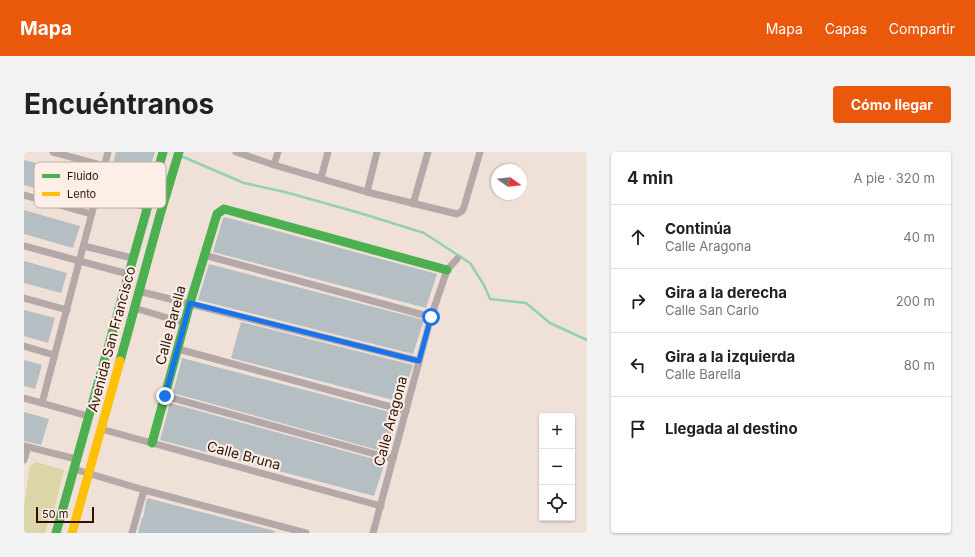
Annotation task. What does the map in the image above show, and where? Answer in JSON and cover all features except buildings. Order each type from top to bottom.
[{"type":"street","points":[[54,152],[90,162]]},
{"type":"street","points":[[105,162],[108,152]]},
{"type":"street","name":"Avenida San Francisco","points":[[160,162],[163,152]]},
{"type":"street","name":"Avenida San Francisco","points":[[166,196],[179,152]]},
{"type":"street","points":[[274,165],[278,152]]},
{"type":"street","points":[[321,178],[328,152]]},
{"type":"street","points":[[366,192],[377,152]]},
{"type":"street","points":[[413,204],[428,152]]},
{"type":"street","points":[[236,153],[366,192],[454,214],[459,213],[464,207],[480,152]]},
{"type":"street","points":[[24,195],[34,198]]},
{"type":"street","points":[[70,208],[91,214]]},
{"type":"street","points":[[42,403],[80,262],[93,208]]},
{"type":"street","name":"Avenida San Francisco","points":[[56,533],[147,208]]},
{"type":"street","name":"Avenida San Francisco","points":[[72,533],[112,392],[138,291],[162,208]]},
{"type":"street","name":"Calle Barella","points":[[152,443],[204,255],[217,214],[220,211],[228,210],[447,270]]},
{"type":"street","points":[[24,246],[128,274]]},
{"type":"street","points":[[84,246],[132,258]]},
{"type":"street","points":[[204,255],[431,317]]},
{"type":"street","points":[[447,270],[457,259]]},
{"type":"street","name":"Calle Aragona","points":[[373,533],[431,317],[447,270]]},
{"type":"street","points":[[138,291],[419,361]]},
{"type":"street","points":[[24,298],[67,310]]},
{"type":"street","points":[[134,308],[186,323]]},
{"type":"street","points":[[24,346],[54,355]]},
{"type":"street","points":[[178,349],[406,411]]},
{"type":"street","points":[[96,387],[112,392]]},
{"type":"street","points":[[165,396],[393,459]]},
{"type":"street","points":[[24,398],[88,416]]},
{"type":"street","name":"Calle Bruna","points":[[101,429],[380,506]]},
{"type":"street","points":[[24,460],[26,446],[76,459]]},
{"type":"street","points":[[74,469],[144,490],[306,533]]},
{"type":"street","points":[[132,533],[144,490]]},
{"type":"shaded area","points":[[36,462],[64,470],[54,511],[49,518],[45,533],[24,533],[24,505],[30,466]]},
{"type":"waterway","points":[[181,156],[244,183],[285,192],[424,233],[470,263],[484,285],[490,299],[526,303],[550,323],[587,340]]},
{"type":"traffic: fast","points":[[160,162],[163,152]]},
{"type":"traffic: fast","points":[[166,195],[179,152]]},
{"type":"traffic: fast","points":[[56,533],[147,208]]},
{"type":"traffic: fast","points":[[120,361],[162,208]]},
{"type":"traffic: fast","points":[[152,443],[190,303],[217,214],[224,209],[447,270]]},
{"type":"traffic: slow","points":[[72,533],[120,361]]},
{"type":"route","points":[[165,396],[186,323],[190,303],[419,361],[431,317]]}]
